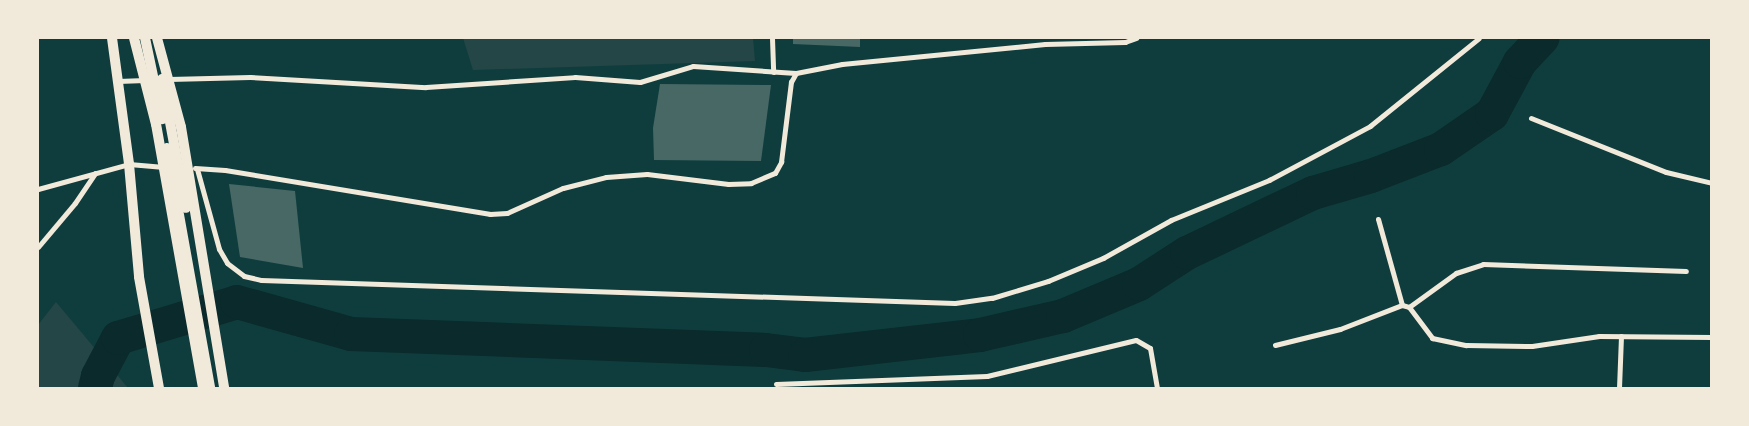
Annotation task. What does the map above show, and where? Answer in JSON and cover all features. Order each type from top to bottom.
[{"type":"main road","points":[[112,38],[129,164],[139,276],[159,388]]},
{"type":"main road","points":[[134,38],[156,124],[205,387]]},
{"type":"main road","points":[[145,38],[180,214],[205,387]]},
{"type":"main road","points":[[156,38],[218,388]]},
{"type":"main road","points":[[156,38],[181,127],[224,388]]},
{"type":"street","points":[[772,38],[773,72]]},
{"type":"street","points":[[118,81],[235,76],[426,87],[575,77],[640,82],[693,66],[796,73],[842,64],[1045,44],[1125,42],[1136,38]]},
{"type":"street","points":[[197,168],[219,249],[227,263],[244,276],[261,280],[955,303],[992,298],[1048,282],[1103,258],[1171,220],[1269,180],[1370,126],[1480,38]]},
{"type":"street","points":[[38,189],[129,164],[197,168],[490,214],[507,213],[563,188],[606,177],[647,174],[728,184],[751,183],[775,172],[781,162],[791,82],[796,73]]},
{"type":"street","points":[[1531,118],[1666,172],[1712,183]]},
{"type":"street","points":[[38,247],[75,204],[95,172]]},
{"type":"street","points":[[1378,219],[1402,305]]},
{"type":"street","points":[[1409,307],[1456,272],[1483,264],[1686,271]]},
{"type":"street","points":[[1275,345],[1340,329],[1402,305],[1409,307],[1432,338],[1466,345],[1532,346],[1587,337],[1712,336]]},
{"type":"street","points":[[1619,388],[1621,336]]},
{"type":"street","points":[[776,384],[987,376],[1050,363],[1136,340],[1150,348],[1157,388]]},
{"type":"shaded area","points":[[463,38],[753,38],[755,61],[473,70]]},
{"type":"shaded area","points":[[56,302],[128,388],[38,388],[38,325]]},
{"type":"building","points":[[793,38],[860,38],[860,47],[793,44]]},
{"type":"building","points":[[660,84],[771,85],[761,161],[654,160],[653,128]]},
{"type":"building","points":[[229,184],[295,191],[303,268],[240,257]]},
{"type":"waterway","points":[[95,388],[98,376],[118,338],[237,302],[351,334],[766,350],[805,355],[980,335],[1063,316],[1139,284],[1187,253],[1313,193],[1371,176],[1441,149],[1492,114],[1520,62],[1542,38]]}]
